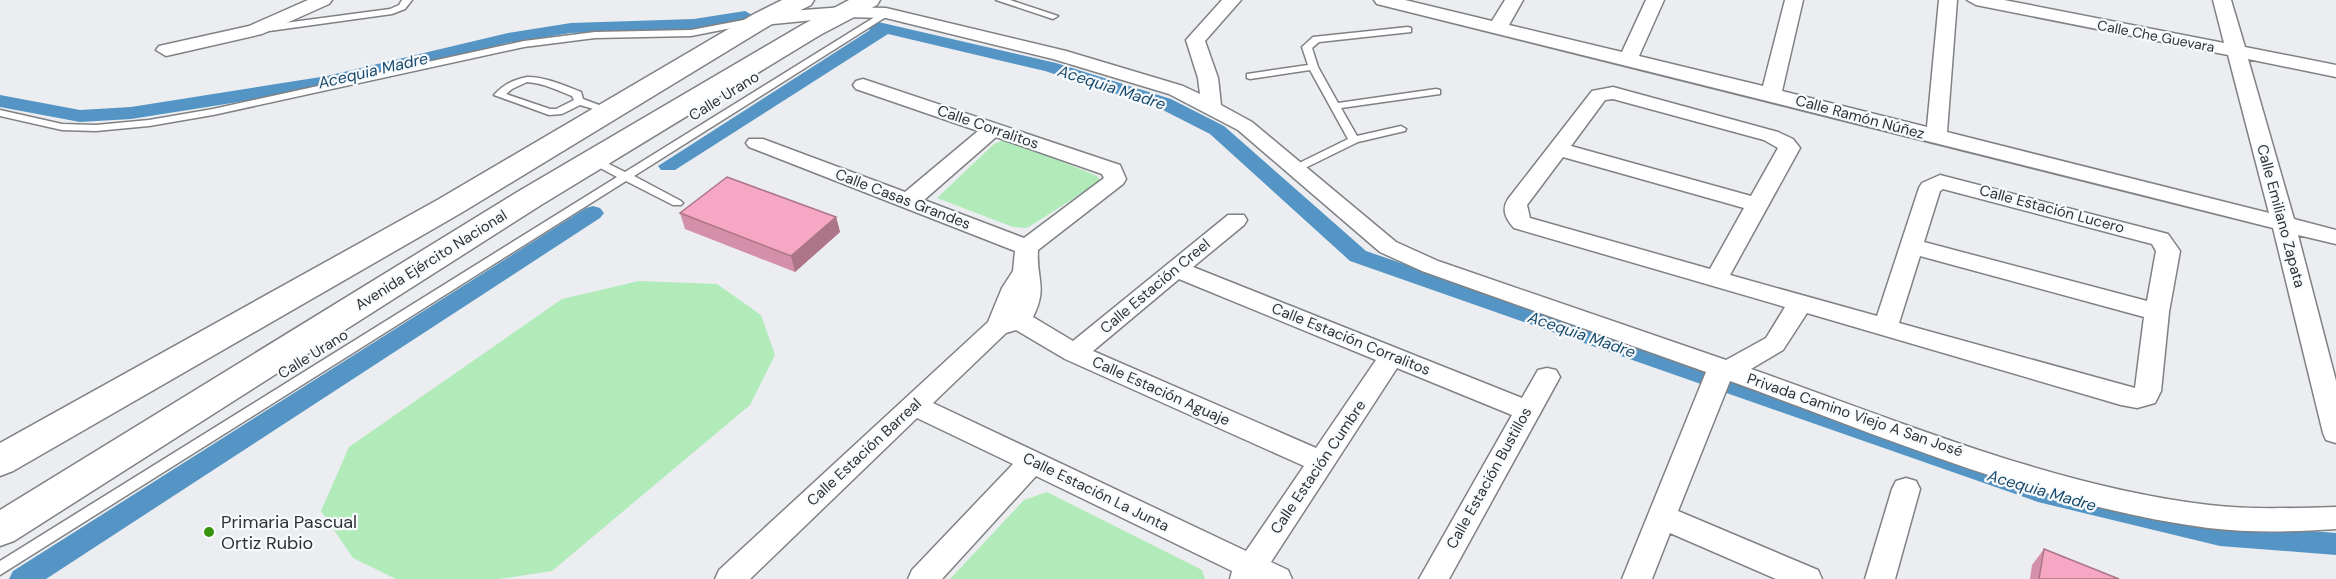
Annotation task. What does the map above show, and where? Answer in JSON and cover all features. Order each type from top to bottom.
[{"type":"main road","points":[[0,461],[312,285],[582,113],[802,0]]},
{"type":"main road","name":"Avenida Ejército Nacional","points":[[9,524],[593,160],[866,8]]},
{"type":"main road","points":[[9,524],[101,449],[290,327],[320,300],[321,293],[312,285]]},
{"type":"street","points":[[166,50],[255,30],[323,0]]},
{"type":"street","points":[[1211,106],[1208,78],[1196,46],[1196,37],[1232,0]]},
{"type":"street","name":"Calle Ramón Núñez","points":[[1383,0],[1771,94],[2336,237]]},
{"type":"street","points":[[1497,29],[1514,0]]},
{"type":"street","points":[[1628,60],[1654,0]]},
{"type":"street","points":[[1771,94],[1794,0]]},
{"type":"street","points":[[1936,137],[1948,0]]},
{"type":"street","name":"Calle Che Guevara","points":[[1976,0],[2336,71]]},
{"type":"street","name":"Calle Emiliano Zapata","points":[[2222,0],[2238,52],[2334,420]]},
{"type":"street","points":[[763,19],[866,8],[1070,58],[1176,90],[1211,106],[1245,126],[1297,168]]},
{"type":"street","name":"Calle Corralitos","points":[[863,85],[1112,170],[1114,179],[1108,186],[1027,247]]},
{"type":"street","name":"Calle Estación Lucero","points":[[1716,279],[1755,204],[1789,148],[1786,143],[1770,136],[1604,93],[1594,98],[1516,204],[1516,216],[1522,223],[1799,304],[1885,328],[2137,398],[2146,396],[2148,391],[2157,312],[2168,251],[2160,239],[2147,234],[1940,182],[1930,188],[1885,328]]},
{"type":"street","points":[[909,201],[993,129]]},
{"type":"street","name":"Calle Casas Grandes","points":[[756,143],[1027,247]]},
{"type":"street","points":[[1557,149],[1755,204]]},
{"type":"street","name":"Privada Camino Viejo A San José","points":[[1297,168],[1398,254],[1718,379],[2055,484],[2176,510],[2239,520],[2310,521],[2336,518]]},
{"type":"street","name":"Calle Estación Creel","points":[[1074,353],[1236,220]]},
{"type":"street","points":[[1910,246],[2157,312]]},
{"type":"street","points":[[1008,320],[1031,292],[1030,279],[1025,272],[1027,247]]},
{"type":"street","name":"Calle Estación Corralitos","points":[[1176,269],[1526,410]]},
{"type":"street","points":[[1637,579],[1718,379],[1771,349],[1789,329],[1799,304]]},
{"type":"street","name":"Calle Estación Aguaje","points":[[1008,320],[1074,353],[1322,462]]},
{"type":"street","name":"Calle Estación Barreal","points":[[730,579],[914,405],[1008,320]]},
{"type":"street","name":"Calle Estación Cumbre","points":[[1247,573],[1392,356]]},
{"type":"street","name":"Calle Estación Bustillos","points":[[1434,579],[1526,410],[1547,377]]},
{"type":"street","name":"Calle Estación La Junta","points":[[914,405],[1032,462],[1247,573],[1278,579]]},
{"type":"street","points":[[922,579],[1032,462]]},
{"type":"street","points":[[1880,579],[1906,489]]},
{"type":"street","points":[[1662,517],[1808,579]]},
{"type":"lane","points":[[255,30],[392,11],[402,7],[406,0]]},
{"type":"lane","points":[[1001,0],[1053,16]]},
{"type":"lane","name":"Calle Urano","points":[[0,569],[626,178],[866,8]]},
{"type":"lane","points":[[0,113],[62,127],[96,128],[149,123],[213,112],[524,44],[595,35],[691,33],[763,19]]},
{"type":"lane","points":[[1354,140],[1313,67],[1306,48],[1316,39],[1408,30]]},
{"type":"lane","points":[[1250,76],[1313,67]]},
{"type":"lane","points":[[526,78],[536,78],[577,94],[582,113],[549,112],[499,95],[526,78]]},
{"type":"lane","points":[[1335,105],[1436,92]]},
{"type":"lane","points":[[1297,168],[1354,140],[1401,129]]},
{"type":"lane","points":[[593,160],[676,203]]},
{"type":"green space","points":[[1006,139],[1097,176],[1101,181],[1027,228],[1013,227],[937,198],[994,144]]},
{"type":"green space","points":[[639,281],[717,284],[761,315],[775,355],[750,405],[552,571],[499,579],[396,579],[353,558],[321,511],[349,447],[562,299]]},
{"type":"green space","points":[[1047,492],[1202,570],[1205,579],[950,579],[1024,500]]},
{"type":"building","points":[[727,177],[836,217],[791,256],[680,213]]},
{"type":"building","points":[[2044,549],[2119,579],[2039,579]]},
{"type":"waterway","name":"Acequia Madre","points":[[0,101],[80,116],[131,113],[327,82],[508,38],[571,28],[694,24],[745,16]]},
{"type":"waterway","name":"Acequia Madre","points":[[874,26],[885,29]]},
{"type":"waterway","points":[[668,166],[885,29]]},
{"type":"waterway","name":"Acequia Madre","points":[[885,29],[1050,67],[1164,103],[1217,130],[1307,213],[1358,256],[2038,492],[2220,535],[2336,544]]},
{"type":"waterway","points":[[23,579],[593,213]]},
{"type":"place","name":"Primaria Pascual Ortiz Rubio","points":[[209,532]]}]
